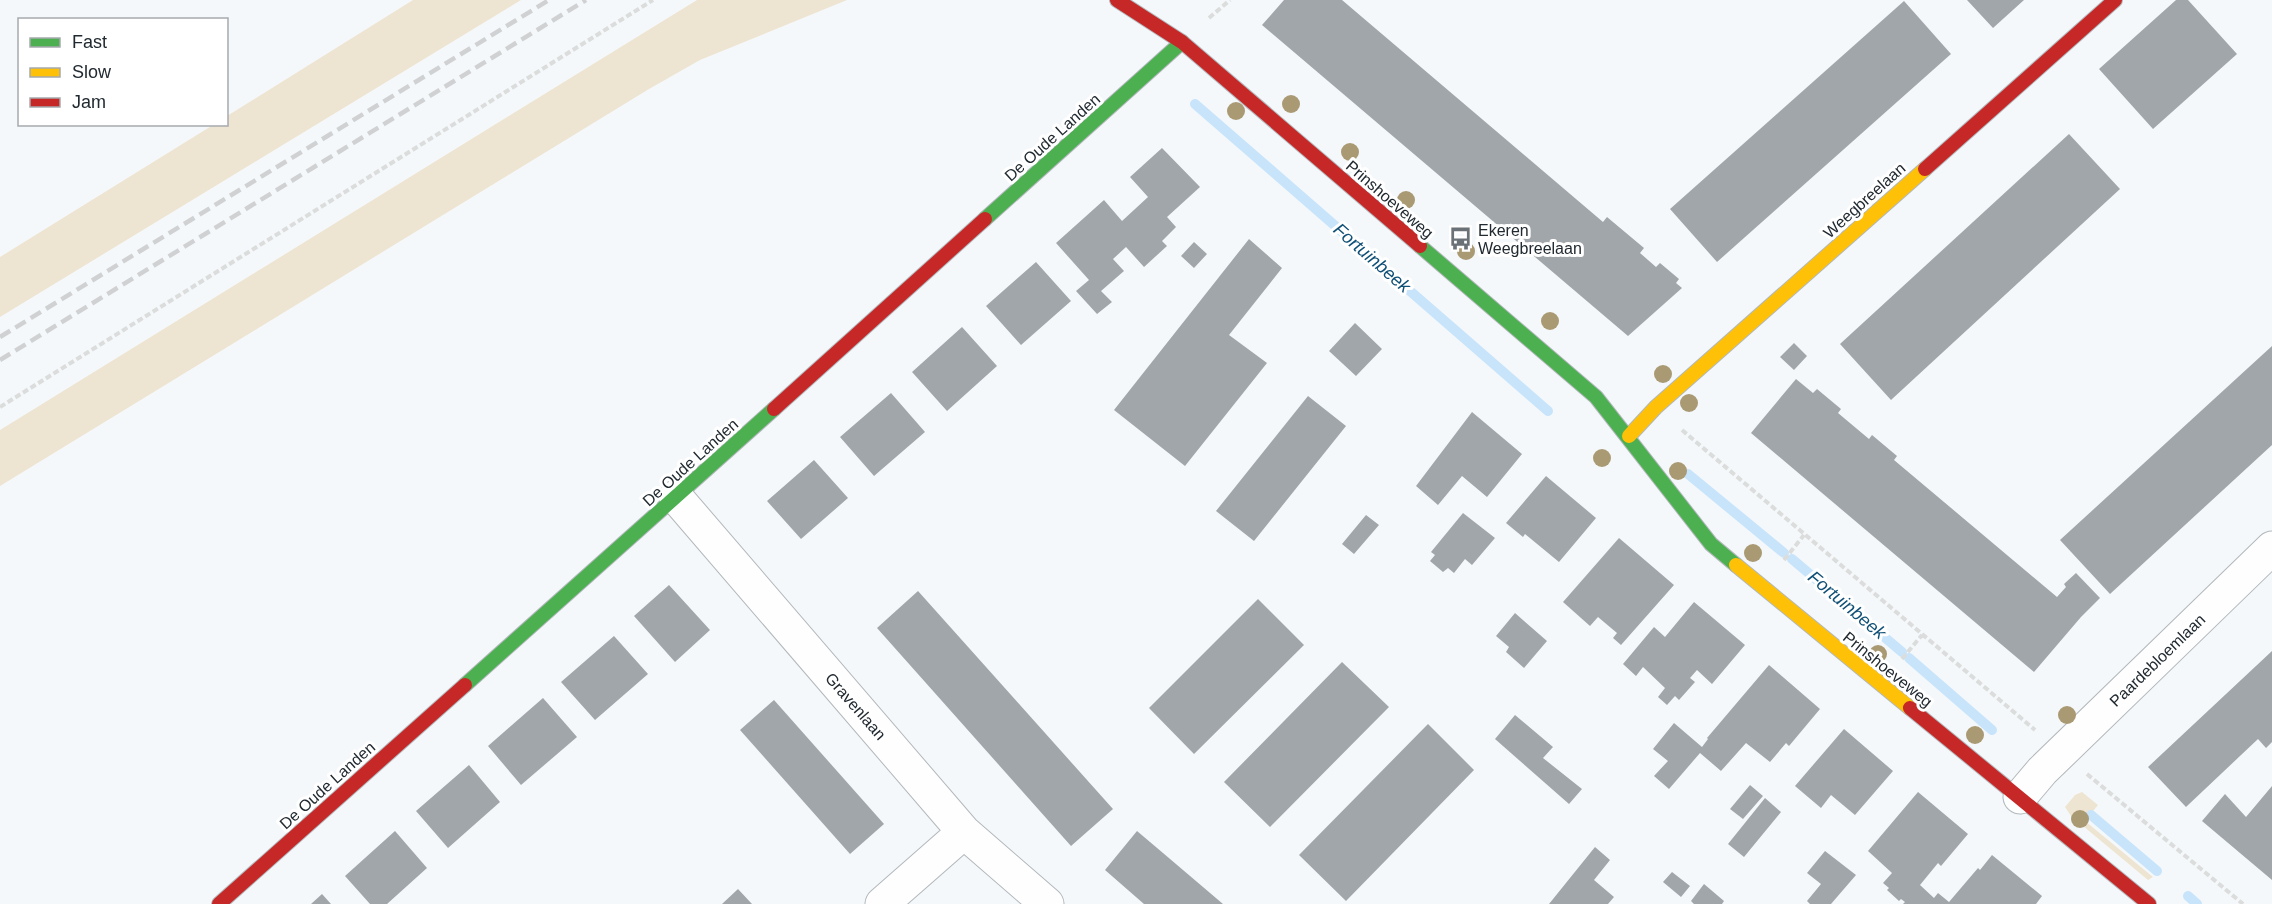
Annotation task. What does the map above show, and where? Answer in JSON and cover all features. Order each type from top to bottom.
[{"type":"street","name":"Prinshoeveweg","points":[[1117,0],[1182,42],[1596,397],[1633,431],[1662,483],[1711,544],[2149,904]]},
{"type":"street","name":"Weegbreelaan","points":[[1633,431],[1656,407],[2115,0]]},
{"type":"street","name":"De Oude Landen","points":[[219,904],[1182,42]]},
{"type":"street","name":"Gravenlaan","points":[[676,497],[964,832],[1047,904]]},
{"type":"street","name":"Paardebloemlaan","points":[[2020,796],[2051,762],[2272,549]]},
{"type":"street","points":[[882,904],[964,832]]},
{"type":"path","points":[[0,407],[653,0]]},
{"type":"path","points":[[1656,407],[1922,635],[2051,762],[2243,904]]},
{"type":"path","points":[[1779,566],[1804,535]]},
{"type":"path","points":[[1898,664],[1922,635]]},
{"type":"shaded area","points":[[413,0],[521,0],[0,317],[0,257],[211,126],[228,126],[228,115]]},
{"type":"shaded area","points":[[697,0],[847,0],[700,60],[649,89],[0,486],[0,430]]},
{"type":"shaded area","points":[[2082,792],[2098,805],[2085,821],[2153,877],[2148,880],[2071,816],[2065,807],[2075,795]]},
{"type":"building","points":[[1284,0],[1342,0],[1603,222],[1607,217],[1644,248],[1640,253],[1656,267],[1660,263],[1679,279],[1676,283],[1682,288],[1628,336],[1262,25]]},
{"type":"building","points":[[1967,0],[2024,0],[1993,28]]},
{"type":"building","points":[[2176,0],[2188,0],[2237,54],[2153,129],[2099,69]]},
{"type":"building","points":[[1904,1],[1951,54],[1717,262],[1670,209]]},
{"type":"building","points":[[2069,134],[2120,189],[1891,400],[1840,344]]},
{"type":"building","points":[[1162,148],[1200,187],[1167,217],[1176,227],[1162,241],[1167,246],[1144,267],[1126,247],[1113,259],[1124,271],[1101,291],[1112,302],[1097,314],[1076,291],[1089,280],[1056,243],[1104,200],[1122,221],[1148,197],[1130,177]]},
{"type":"building","points":[[1249,239],[1282,268],[1229,335],[1267,363],[1185,466],[1114,410]]},
{"type":"building","points":[[1194,242],[1207,254],[1194,268],[1181,256]]},
{"type":"building","points":[[1036,262],[1071,301],[1021,345],[986,306]]},
{"type":"building","points":[[1355,323],[1382,349],[1356,376],[1329,351]]},
{"type":"building","points":[[962,327],[997,366],[947,411],[912,372]]},
{"type":"building","points":[[1794,343],[1807,356],[1794,370],[1780,357]]},
{"type":"building","points":[[2272,346],[2272,445],[2110,594],[2060,540]]},
{"type":"building","points":[[1796,379],[1813,393],[1817,389],[1841,409],[1838,413],[1869,439],[1872,435],[1897,456],[1894,460],[2057,597],[2066,587],[2064,584],[2076,573],[2100,598],[2034,672],[1751,433]]},
{"type":"building","points":[[891,393],[925,432],[874,476],[840,437]]},
{"type":"building","points":[[1308,396],[1346,426],[1254,541],[1216,511]]},
{"type":"building","points":[[1472,412],[1522,454],[1487,497],[1462,476],[1438,505],[1416,486]]},
{"type":"building","points":[[814,460],[848,498],[801,539],[767,501]]},
{"type":"building","points":[[1546,476],[1596,518],[1559,562],[1525,534],[1523,537],[1506,523]]},
{"type":"building","points":[[1463,513],[1495,538],[1472,565],[1465,559],[1454,573],[1448,568],[1443,572],[1430,561],[1435,555],[1431,552]]},
{"type":"building","points":[[1366,515],[1379,525],[1354,554],[1342,544]]},
{"type":"building","points":[[1619,538],[1674,585],[1621,645],[1613,638],[1617,633],[1598,617],[1590,626],[1563,602]]},
{"type":"building","points":[[669,585],[710,630],[675,662],[634,616]]},
{"type":"building","points":[[918,591],[1113,809],[1071,846],[877,628]]},
{"type":"building","points":[[1258,599],[1304,645],[1194,754],[1149,708]]},
{"type":"building","points":[[1694,602],[1745,645],[1712,684],[1697,670],[1690,678],[1695,682],[1679,700],[1675,696],[1667,705],[1658,697],[1665,688],[1643,667],[1636,676],[1623,664],[1654,627],[1665,637]]},
{"type":"building","points":[[1515,613],[1547,641],[1524,668],[1506,652],[1509,647],[1496,636]]},
{"type":"building","points":[[614,636],[648,674],[595,720],[561,682]]},
{"type":"building","points":[[2272,651],[2272,742],[2266,748],[2258,739],[2186,807],[2148,767]]},
{"type":"building","points":[[1342,662],[1389,707],[1270,827],[1224,782]]},
{"type":"building","points":[[1769,665],[1820,709],[1789,746],[1786,743],[1770,762],[1746,743],[1721,771],[1700,753],[1669,789],[1654,776],[1668,761],[1653,749],[1674,723],[1702,747],[1707,738]]},
{"type":"building","points":[[543,698],[577,737],[521,785],[488,746]]},
{"type":"building","points":[[774,700],[884,824],[850,854],[740,730]]},
{"type":"building","points":[[1515,715],[1553,747],[1543,758],[1582,789],[1569,804],[1495,739]]},
{"type":"building","points":[[1428,724],[1474,770],[1346,901],[1299,855]]},
{"type":"building","points":[[1844,729],[1893,771],[1855,815],[1831,795],[1821,808],[1795,786]]},
{"type":"building","points":[[469,765],[500,802],[448,848],[416,811]]},
{"type":"building","points":[[1750,785],[1763,796],[1743,819],[1730,809]]},
{"type":"building","points":[[2272,786],[2272,880],[2202,821],[2225,794],[2246,817]]},
{"type":"building","points":[[1918,792],[1968,834],[1941,866],[1938,863],[1920,885],[1934,898],[1938,893],[1949,902],[1992,855],[2042,896],[2036,904],[1903,904],[1905,902],[1901,899],[1899,901],[1887,890],[1889,888],[1883,883],[1892,873],[1868,851]]},
{"type":"building","points":[[1765,798],[1781,812],[1744,857],[1728,844]]},
{"type":"building","points":[[395,831],[427,868],[387,904],[370,904],[345,876]]},
{"type":"building","points":[[1137,831],[1223,904],[1144,904],[1105,870]]},
{"type":"building","points":[[1595,847],[1610,860],[1594,880],[1614,897],[1608,904],[1549,904]]},
{"type":"building","points":[[1825,851],[1856,875],[1831,904],[1810,904],[1807,901],[1821,884],[1807,873]]},
{"type":"building","points":[[1672,872],[1690,886],[1681,897],[1663,882]]},
{"type":"building","points":[[1704,884],[1724,901],[1722,904],[1694,904],[1691,901]]},
{"type":"building","points":[[738,889],[752,904],[722,904]]},
{"type":"building","points":[[322,894],[331,904],[311,904]]},
{"type":"waterway","name":"Fortuinbeek","points":[[1195,104],[1548,411]]},
{"type":"waterway","name":"Fortuinbeek","points":[[1688,474],[1784,553]]},
{"type":"waterway","name":"Fortuinbeek","points":[[1792,559],[1902,652]]},
{"type":"waterway","name":"Fortuinbeek","points":[[1909,658],[1992,730]]},
{"type":"waterway","name":"Fortuinbeek","points":[[2091,815],[2157,871]]},
{"type":"waterway","name":"Fortuinbeek","points":[[2188,896],[2197,904]]},
{"type":"railway","points":[[0,337],[549,0]]},
{"type":"railway","points":[[0,360],[586,0]]},
{"type":"traffic: fast","points":[[985,219],[1182,42]]},
{"type":"traffic: fast","points":[[1420,246],[1596,397],[1711,544],[1736,565]]},
{"type":"traffic: fast","points":[[465,685],[774,409]]},
{"type":"traffic: slow","points":[[1629,436],[1656,407],[1925,169]]},
{"type":"traffic: slow","points":[[1736,565],[1910,708]]},
{"type":"traffic: jam","points":[[1117,0],[1182,42],[1420,246]]},
{"type":"traffic: jam","points":[[1925,169],[2115,0]]},
{"type":"traffic: jam","points":[[774,409],[985,219]]},
{"type":"traffic: jam","points":[[219,904],[465,685]]},
{"type":"traffic: jam","points":[[1910,708],[2149,904]]},
{"type":"place","name":"Ekeren Weegbreelaan","points":[[1460,239]]}]
